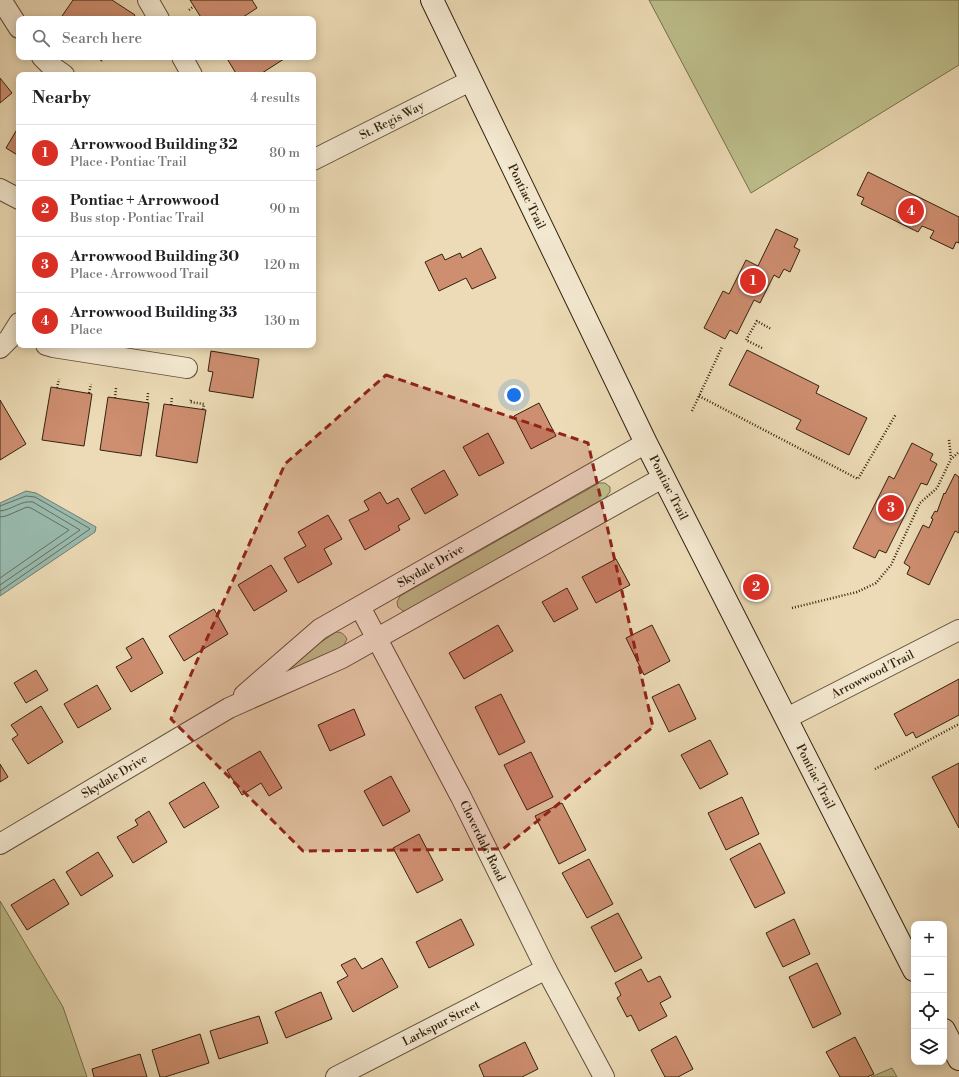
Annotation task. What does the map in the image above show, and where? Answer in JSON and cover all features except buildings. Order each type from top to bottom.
[{"type":"main road","name":"Pontiac Trail","points":[[432,0],[646,443],[911,964]]},
{"type":"main road","points":[[947,1036],[959,1059]]},
{"type":"street","points":[[148,0],[157,16]]},
{"type":"street","points":[[6,5],[16,23]]},
{"type":"street","points":[[45,60],[60,72]]},
{"type":"street","points":[[184,60],[190,72]]},
{"type":"street","name":"St. Regis Way","points":[[316,158],[470,81]]},
{"type":"street","points":[[0,189],[16,197]]},
{"type":"street","points":[[0,348],[16,330]]},
{"type":"street","points":[[59,348],[187,368]]},
{"type":"street","name":"Skydale Drive","points":[[229,708],[320,629],[646,443]]},
{"type":"street","name":"Skydale Drive","points":[[0,844],[229,708],[342,658],[664,477]]},
{"type":"street","name":"Cloverdale Road","points":[[360,607],[461,797],[546,969],[604,1077]]},
{"type":"street","name":"Arrowwood Trail","points":[[787,718],[959,630]]},
{"type":"street","name":"Larkspur Street","points":[[336,1077],[546,969]]},
{"type":"path","points":[[189,10],[194,6]]},
{"type":"path","points":[[762,348],[746,340],[757,321],[772,329]]},
{"type":"path","points":[[692,411],[722,348]]},
{"type":"path","points":[[57,388],[59,380]]},
{"type":"path","points":[[89,393],[91,384]]},
{"type":"path","points":[[115,398],[116,388]]},
{"type":"path","points":[[147,403],[148,393]]},
{"type":"path","points":[[699,396],[858,479],[896,414]]},
{"type":"path","points":[[171,405],[172,397]]},
{"type":"path","points":[[191,400],[190,402],[204,404],[203,410]]},
{"type":"path","points":[[949,440],[951,459]]},
{"type":"path","points":[[792,608],[857,592],[876,583],[891,565],[920,503],[937,488],[951,459],[959,452]]},
{"type":"path","points":[[875,769],[959,724]]},
{"type":"highlighted area","points":[[386,375],[588,443],[653,727],[503,849],[303,851],[171,719],[285,464]]},
{"type":"green space","points":[[649,0],[959,0],[959,65],[751,193]]},
{"type":"green space","points":[[599,483],[605,483],[610,487],[610,492],[605,498],[407,611],[403,611],[398,607],[397,602],[400,596]]},
{"type":"green space","points":[[336,632],[340,632],[347,639],[344,645],[339,649],[293,669],[290,666],[293,661]]},
{"type":"green space","points":[[0,901],[63,1007],[87,1077],[0,1077]]},
{"type":"green space","points":[[892,1068],[897,1077],[871,1077]]},
{"type":"water","points":[[26,491],[36,493],[96,527],[95,532],[0,596],[0,503]]},
{"type":"place","name":"Arrowwood Building 33","points":[[911,211]]},
{"type":"place","name":"Arrowwood Building 32","points":[[753,281]]},
{"type":"place","name":"Arrowwood Building 30","points":[[891,508]]},
{"type":"place","name":"Pontiac + Arrowwood","points":[[756,587]]}]
